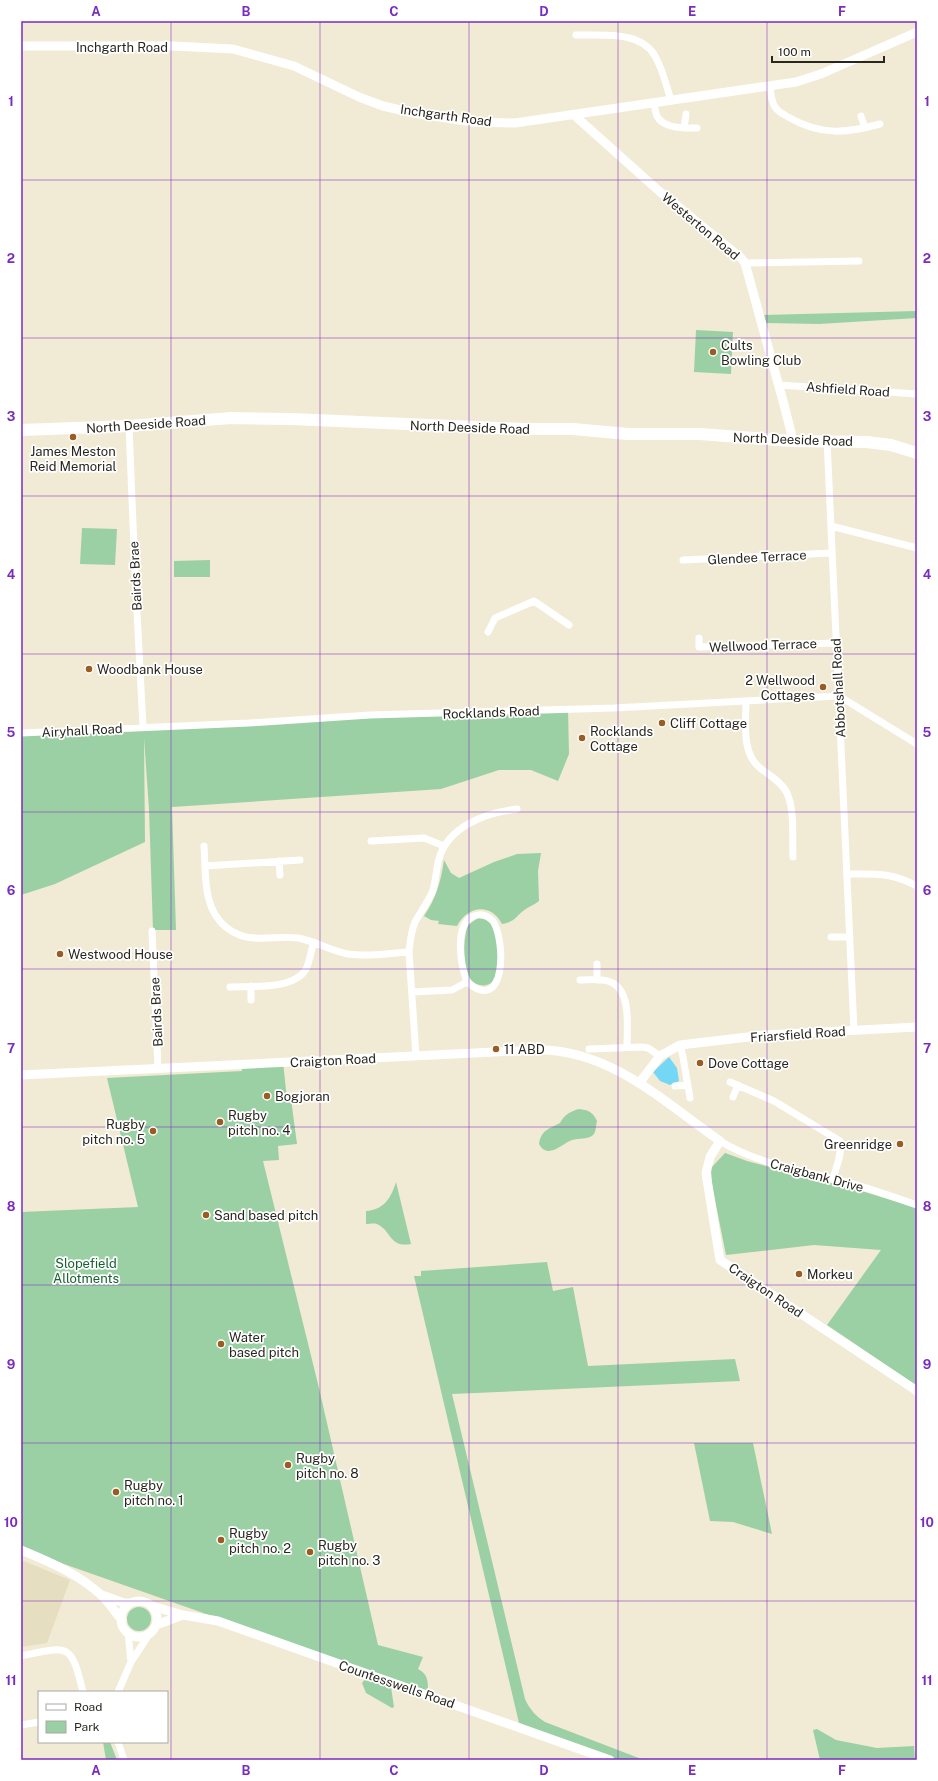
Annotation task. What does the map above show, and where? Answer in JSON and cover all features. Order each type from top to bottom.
[{"type":"main road","name":"North Deeside Road","points":[[21,430],[129,426],[231,418],[292,418],[524,429],[573,428],[628,434],[700,434],[792,440],[867,442],[891,445],[917,453]]},
{"type":"street","name":"Inchgarth Road","points":[[21,46],[180,47],[233,49],[294,66],[359,97],[383,106],[413,113],[472,122],[515,123],[796,82],[821,74],[917,32]]},
{"type":"street","points":[[576,35],[632,38],[641,42],[654,55],[660,66],[671,100]]},
{"type":"street","points":[[770,87],[772,99],[776,109],[797,122],[832,131],[854,131],[880,124]]},
{"type":"street","points":[[654,103],[657,116],[661,121],[669,125],[684,128],[696,128]]},
{"type":"street","points":[[684,128],[686,114]]},
{"type":"street","name":"Westerton Road","points":[[574,115],[659,191],[741,258],[745,263],[792,432],[792,440]]},
{"type":"street","points":[[861,116],[865,128]]},
{"type":"street","points":[[745,263],[859,260]]},
{"type":"street","name":"Ashfield Road","points":[[778,385],[917,394]]},
{"type":"street","name":"Bairds Brae","points":[[129,426],[143,727]]},
{"type":"street","name":"Abbotshall Road","points":[[827,440],[854,1031]]},
{"type":"street","points":[[830,526],[917,548]]},
{"type":"street","name":"Glendee Terrace","points":[[682,560],[832,553]]},
{"type":"street","points":[[488,632],[495,618],[534,601],[569,625]]},
{"type":"street","name":"Wellwood Terrace","points":[[699,638],[699,647],[837,643]]},
{"type":"street","points":[[839,696],[917,744]]},
{"type":"street","name":"Rocklands Road","points":[[143,727],[249,723],[370,715],[609,708],[839,696]]},
{"type":"street","points":[[746,701],[747,741],[750,754],[758,766],[773,777],[786,792],[791,807],[793,857]]},
{"type":"street","name":"Airyhall Road","points":[[21,733],[143,727]]},
{"type":"street","points":[[416,1056],[409,952],[410,938],[414,924],[433,889],[438,860],[444,846],[456,834],[481,817],[497,812],[517,809]]},
{"type":"street","points":[[371,841],[424,838],[444,846]]},
{"type":"street","points":[[204,846],[206,889],[210,906],[219,922],[232,932],[254,938],[297,938],[314,942],[339,952],[354,954],[409,952]]},
{"type":"street","points":[[205,866],[300,860]]},
{"type":"street","points":[[280,861],[280,876]]},
{"type":"street","points":[[847,874],[885,874],[895,876],[917,886]]},
{"type":"street","points":[[482,914],[494,921],[497,927],[500,940],[501,969],[496,982],[492,987],[486,989],[477,988],[467,982],[461,958],[461,935],[466,922],[476,915],[482,914]]},
{"type":"street","name":"Bairds Brae","points":[[152,931],[158,1069]]},
{"type":"street","points":[[832,937],[850,936]]},
{"type":"street","points":[[230,987],[291,982],[306,969],[314,942]]},
{"type":"street","points":[[597,964],[597,980]]},
{"type":"street","points":[[580,980],[604,980],[613,983],[619,988],[624,996],[628,1046]]},
{"type":"street","points":[[412,992],[452,990],[467,982]]},
{"type":"street","points":[[251,986],[251,1000]]},
{"type":"street","name":"Friarsfield Road","points":[[680,1045],[765,1035],[917,1027]]},
{"type":"street","points":[[640,1082],[660,1056],[680,1045],[690,1098]]},
{"type":"street","points":[[589,1049],[628,1046],[648,1048],[660,1056]]},
{"type":"street","name":"Craigton Road","points":[[21,1075],[538,1050],[562,1051],[597,1062],[618,1070],[640,1082],[720,1141],[710,1157],[706,1173],[720,1260],[917,1391]]},
{"type":"street","points":[[730,1082],[774,1101],[840,1141],[840,1152],[833,1179]]},
{"type":"street","points":[[675,1086],[688,1085]]},
{"type":"street","points":[[733,1097],[738,1086]]},
{"type":"street","name":"Craigbank Drive","points":[[720,1141],[748,1156],[861,1186],[917,1205]]},
{"type":"street","points":[[21,1550],[69,1571],[101,1595],[122,1620]]},
{"type":"street","points":[[101,1595],[120,1602],[131,1603],[142,1601],[152,1606],[157,1615],[156,1626]]},
{"type":"street","points":[[131,1603],[124,1610],[122,1620],[123,1627],[128,1632],[139,1637],[150,1633]]},
{"type":"street","name":"Countesswells Road","points":[[152,1606],[183,1615],[218,1621],[610,1760]]},
{"type":"street","points":[[118,1691],[131,1662],[150,1633],[156,1626],[183,1615]]},
{"type":"street","points":[[128,1632],[131,1662]]},
{"type":"street","points":[[21,1656],[56,1649],[68,1653],[75,1662],[83,1691]]},
{"type":"street","points":[[21,1725],[38,1722]]},
{"type":"street","points":[[118,1743],[124,1760]]},
{"type":"shaded area","points":[[21,1560],[70,1580],[47,1643],[21,1647]]},
{"type":"green space","points":[[917,311],[917,318],[819,324],[766,323],[764,315]]},
{"type":"green space","name":"Cults Bowling Club","points":[[696,330],[733,332],[731,374],[694,372]]},
{"type":"green space","points":[[82,528],[117,529],[115,565],[80,564]]},
{"type":"green space","points":[[210,560],[210,577],[174,577],[174,561]]},
{"type":"green space","points":[[568,709],[569,754],[558,781],[531,770],[499,770],[441,789],[172,807],[176,930],[153,930],[149,809],[144,738],[145,842],[55,884],[21,895],[21,733]]},
{"type":"green space","points":[[541,853],[538,871],[539,901],[512,921],[502,924],[492,912],[479,909],[467,914],[461,919],[457,926],[438,924],[439,921],[431,920],[424,916],[432,903],[437,890],[444,860],[451,873],[459,878],[494,862],[517,854]]},
{"type":"green space","points":[[478,918],[487,920],[496,933],[498,952],[497,970],[492,982],[488,985],[480,985],[474,982],[469,976],[466,968],[464,949],[466,931],[468,925]]},
{"type":"green space","name":"Slopefield Allotments","points":[[283,1062],[287,1099],[291,1099],[297,1144],[278,1146],[279,1160],[263,1161],[318,1384],[378,1645],[423,1657],[418,1669],[424,1673],[427,1678],[428,1692],[61,1563],[21,1547],[21,1212],[138,1207],[107,1078],[242,1071],[241,1065]]},
{"type":"green space","points":[[579,1109],[590,1112],[594,1115],[597,1121],[594,1134],[586,1138],[572,1140],[555,1150],[546,1151],[543,1149],[539,1144],[544,1133],[560,1123],[568,1114]]},
{"type":"green space","points":[[725,1153],[747,1161],[865,1192],[917,1208],[917,1386],[827,1325],[881,1250],[814,1245],[726,1255],[712,1185],[711,1168]]},
{"type":"green space","points":[[396,1182],[411,1244],[399,1244],[391,1238],[382,1227],[377,1224],[366,1224],[366,1211],[382,1206],[392,1193]]},
{"type":"green space","points":[[547,1262],[553,1291],[573,1287],[588,1366],[735,1359],[740,1381],[452,1394],[527,1703],[545,1722],[644,1760],[616,1760],[519,1723],[414,1276],[421,1276],[421,1271]]},
{"type":"green space","points":[[694,1443],[753,1443],[772,1534],[733,1522],[710,1521]]},
{"type":"green space","points":[[139,1607],[144,1608],[150,1614],[150,1624],[144,1630],[139,1631],[134,1630],[128,1624],[127,1619],[128,1614],[134,1608]]},
{"type":"green space","points":[[366,1678],[391,1687],[394,1707],[392,1708],[366,1693],[362,1683]]},
{"type":"green space","points":[[817,1729],[836,1740],[877,1748],[914,1746],[915,1760],[820,1760],[813,1730]]},
{"type":"green space","points":[[103,1743],[110,1743],[117,1760],[106,1760]]},
{"type":"water","points":[[669,1057],[677,1068],[679,1081],[670,1085],[660,1081],[653,1072]]},
{"type":"place","name":"Cults Bowling Club","points":[[713,352]]},
{"type":"place","name":"James Meston Reid Memorial","points":[[73,437]]},
{"type":"place","name":"Woodbank House","points":[[89,669]]},
{"type":"place","name":"2 Wellwood Cottages","points":[[823,687]]},
{"type":"place","name":"Cliff Cottage","points":[[662,723]]},
{"type":"place","name":"Rocklands Cottage","points":[[582,738]]},
{"type":"place","name":"Westwood House","points":[[60,954]]},
{"type":"place","name":"11 ABD","points":[[496,1049]]},
{"type":"place","name":"Dove Cottage","points":[[700,1063]]},
{"type":"place","name":"Bogjoran","points":[[267,1096]]},
{"type":"place","name":"Rugby pitch no. 4","points":[[220,1122]]},
{"type":"place","name":"Rugby pitch no. 5","points":[[153,1131]]},
{"type":"place","name":"Greenridge","points":[[900,1144]]},
{"type":"place","name":"Sand based pitch","points":[[206,1215]]},
{"type":"place","name":"Morkeu","points":[[799,1274]]},
{"type":"place","name":"Water based pitch","points":[[221,1344]]},
{"type":"place","name":"Rugby pitch no. 8","points":[[288,1465]]},
{"type":"place","name":"Rugby pitch no. 1","points":[[116,1492]]},
{"type":"place","name":"Rugby pitch no. 2","points":[[221,1540]]},
{"type":"place","name":"Rugby pitch no. 3","points":[[310,1552]]}]
